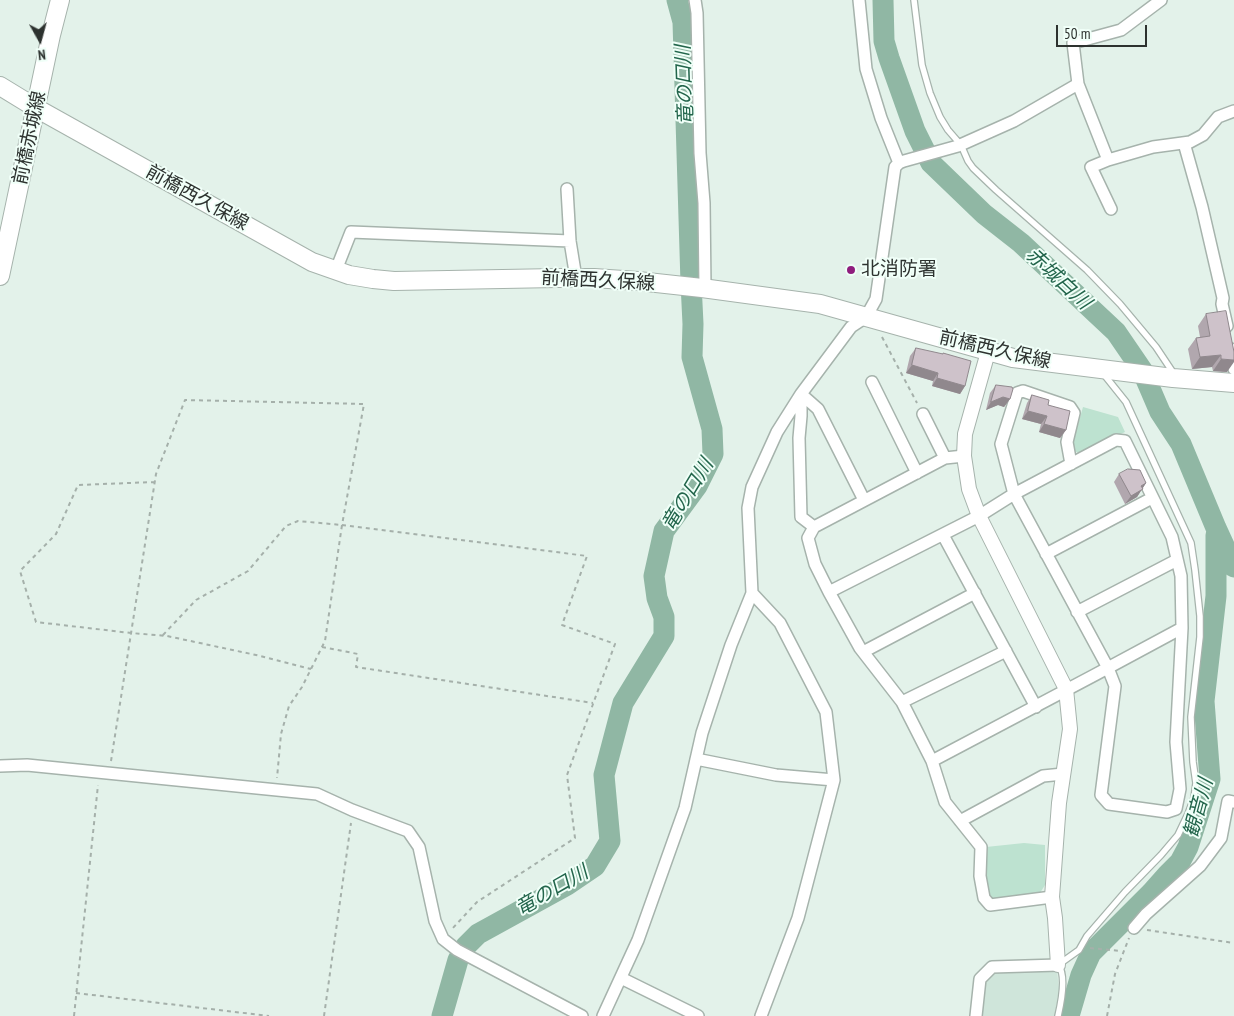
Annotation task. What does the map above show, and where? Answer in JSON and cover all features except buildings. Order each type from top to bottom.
[{"type":"main road","name":"前橋赤城線","points":[[0,276],[60,0]]},
{"type":"main road","name":"前橋西久保線","points":[[0,86],[312,262],[349,275],[394,281],[613,279],[704,288],[820,304],[1012,358],[1234,384]]},
{"type":"street","points":[[695,0],[697,13],[700,154],[704,203],[704,288]]},
{"type":"street","points":[[860,0],[866,69],[881,118],[902,162]]},
{"type":"street","points":[[1108,160],[1078,84],[1073,43],[1121,30],[1160,0]]},
{"type":"street","points":[[603,1016],[638,940],[684,808],[702,733],[731,645],[752,593],[748,508],[752,487],[777,432],[801,394],[851,327],[866,317],[876,299],[895,168],[902,162],[959,146],[1014,121],[1078,84]]},
{"type":"street","points":[[1111,209],[1091,167],[1153,147],[1190,142],[1203,135],[1218,117],[1234,111]]},
{"type":"street","points":[[1184,143],[1202,206],[1223,298],[1222,304],[1234,369]]},
{"type":"street","points":[[567,189],[570,241],[576,278]]},
{"type":"street","points":[[336,270],[351,232],[570,241]]},
{"type":"street","points":[[976,1016],[980,980],[992,967],[1058,965],[1052,897],[1059,803],[1070,729],[1066,689],[979,516],[969,489],[964,456],[966,434],[988,352]]},
{"type":"street","points":[[872,382],[917,473]]},
{"type":"street","points":[[829,592],[979,516],[1014,494],[1071,464],[1116,440],[1125,441],[1172,537],[1181,576],[1182,628],[1176,742],[1180,789],[1176,809],[1167,812],[1109,804],[1101,796],[1115,686],[1108,668],[1014,494],[1001,444],[1017,393],[1023,391],[1070,407],[1074,413],[1067,442],[1071,464]]},
{"type":"street","points":[[801,394],[818,409],[864,500]]},
{"type":"street","points":[[801,394],[798,438],[801,516],[814,526]]},
{"type":"street","points":[[923,414],[946,458]]},
{"type":"street","points":[[964,456],[946,458],[814,526],[808,538],[815,564],[863,652],[902,702],[932,760],[945,802],[981,847],[980,876],[984,898],[990,905],[1052,897]]},
{"type":"street","points":[[1046,554],[1152,498]]},
{"type":"street","points":[[943,535],[1036,707]]},
{"type":"street","points":[[1077,612],[1177,560]]},
{"type":"street","points":[[752,593],[780,623],[826,712],[834,780],[798,918],[761,1016]]},
{"type":"street","points":[[863,652],[974,593]]},
{"type":"street","points":[[932,760],[1036,707],[1066,689],[1182,628]]},
{"type":"street","points":[[902,702],[1006,651]]},
{"type":"street","points":[[696,759],[776,775],[834,780]]},
{"type":"street","points":[[0,766],[27,765],[317,794],[352,810],[408,831],[419,847],[435,921],[442,939],[457,950],[582,1016]]},
{"type":"street","points":[[960,821],[1043,776],[1063,774]]},
{"type":"street","points":[[1134,928],[1146,914],[1200,866],[1221,838],[1228,801],[1234,802]]},
{"type":"street","points":[[620,978],[698,1016]]},
{"type":"lane","points":[[914,0],[922,65],[930,93],[940,117],[968,161],[973,168],[1065,249],[1120,304],[1156,347],[1174,378]]},
{"type":"lane","points":[[1058,1016],[1062,991],[1062,969],[1058,965],[1079,950],[1087,936],[1125,892],[1162,855],[1178,835],[1194,798],[1196,783],[1191,717],[1200,637],[1200,616],[1191,542],[1126,402],[1101,369]]},
{"type":"path","points":[[866,317],[883,338],[923,414]]},
{"type":"path","points":[[74,1016],[104,773],[131,633],[156,474],[185,400],[364,404],[342,525],[324,641],[311,670],[290,706],[281,734],[276,790]]},
{"type":"path","points":[[155,482],[78,485],[56,534],[20,571],[36,622],[162,636],[256,655],[311,670]]},
{"type":"path","points":[[162,636],[196,600],[248,571],[286,526],[298,521],[587,556],[562,625],[615,644],[567,775],[575,838],[477,902],[442,939]]},
{"type":"path","points":[[322,647],[358,654],[356,667],[593,703]]},
{"type":"path","points":[[324,1016],[352,810]]},
{"type":"path","points":[[1107,1016],[1114,974],[1134,928],[1234,943]]},
{"type":"path","points":[[1091,948],[1120,951]]},
{"type":"path","points":[[76,993],[269,1016]]},
{"type":"shaded area","points":[[1057,971],[1059,989],[1055,1016],[981,1016],[985,980],[991,973]]},
{"type":"green space","points":[[1083,407],[1118,417],[1125,432],[1080,453],[1073,451],[1073,442]]},
{"type":"green space","points":[[1024,843],[1045,845],[1045,885],[1040,893],[995,900],[988,895],[985,874],[986,847]]},
{"type":"waterway","name":"竜の口川","points":[[442,1016],[458,960],[466,946],[478,934],[567,885],[595,866],[610,841],[604,775],[623,703],[664,636],[664,617],[657,598],[654,576],[664,531],[697,486],[713,454],[712,429],[692,357],[693,324],[683,22],[677,0]]},
{"type":"waterway","name":"赤城白川","points":[[883,0],[884,41],[889,58],[915,131],[931,163],[984,214],[1021,243],[1116,332],[1142,370],[1160,412],[1181,444],[1234,567]]},
{"type":"waterway","name":"観音川","points":[[1069,1016],[1081,975],[1091,953],[1180,862],[1188,847],[1210,779],[1204,701],[1216,596],[1216,535]]},
{"type":"place","name":"北消防署","points":[[851,270]]}]
